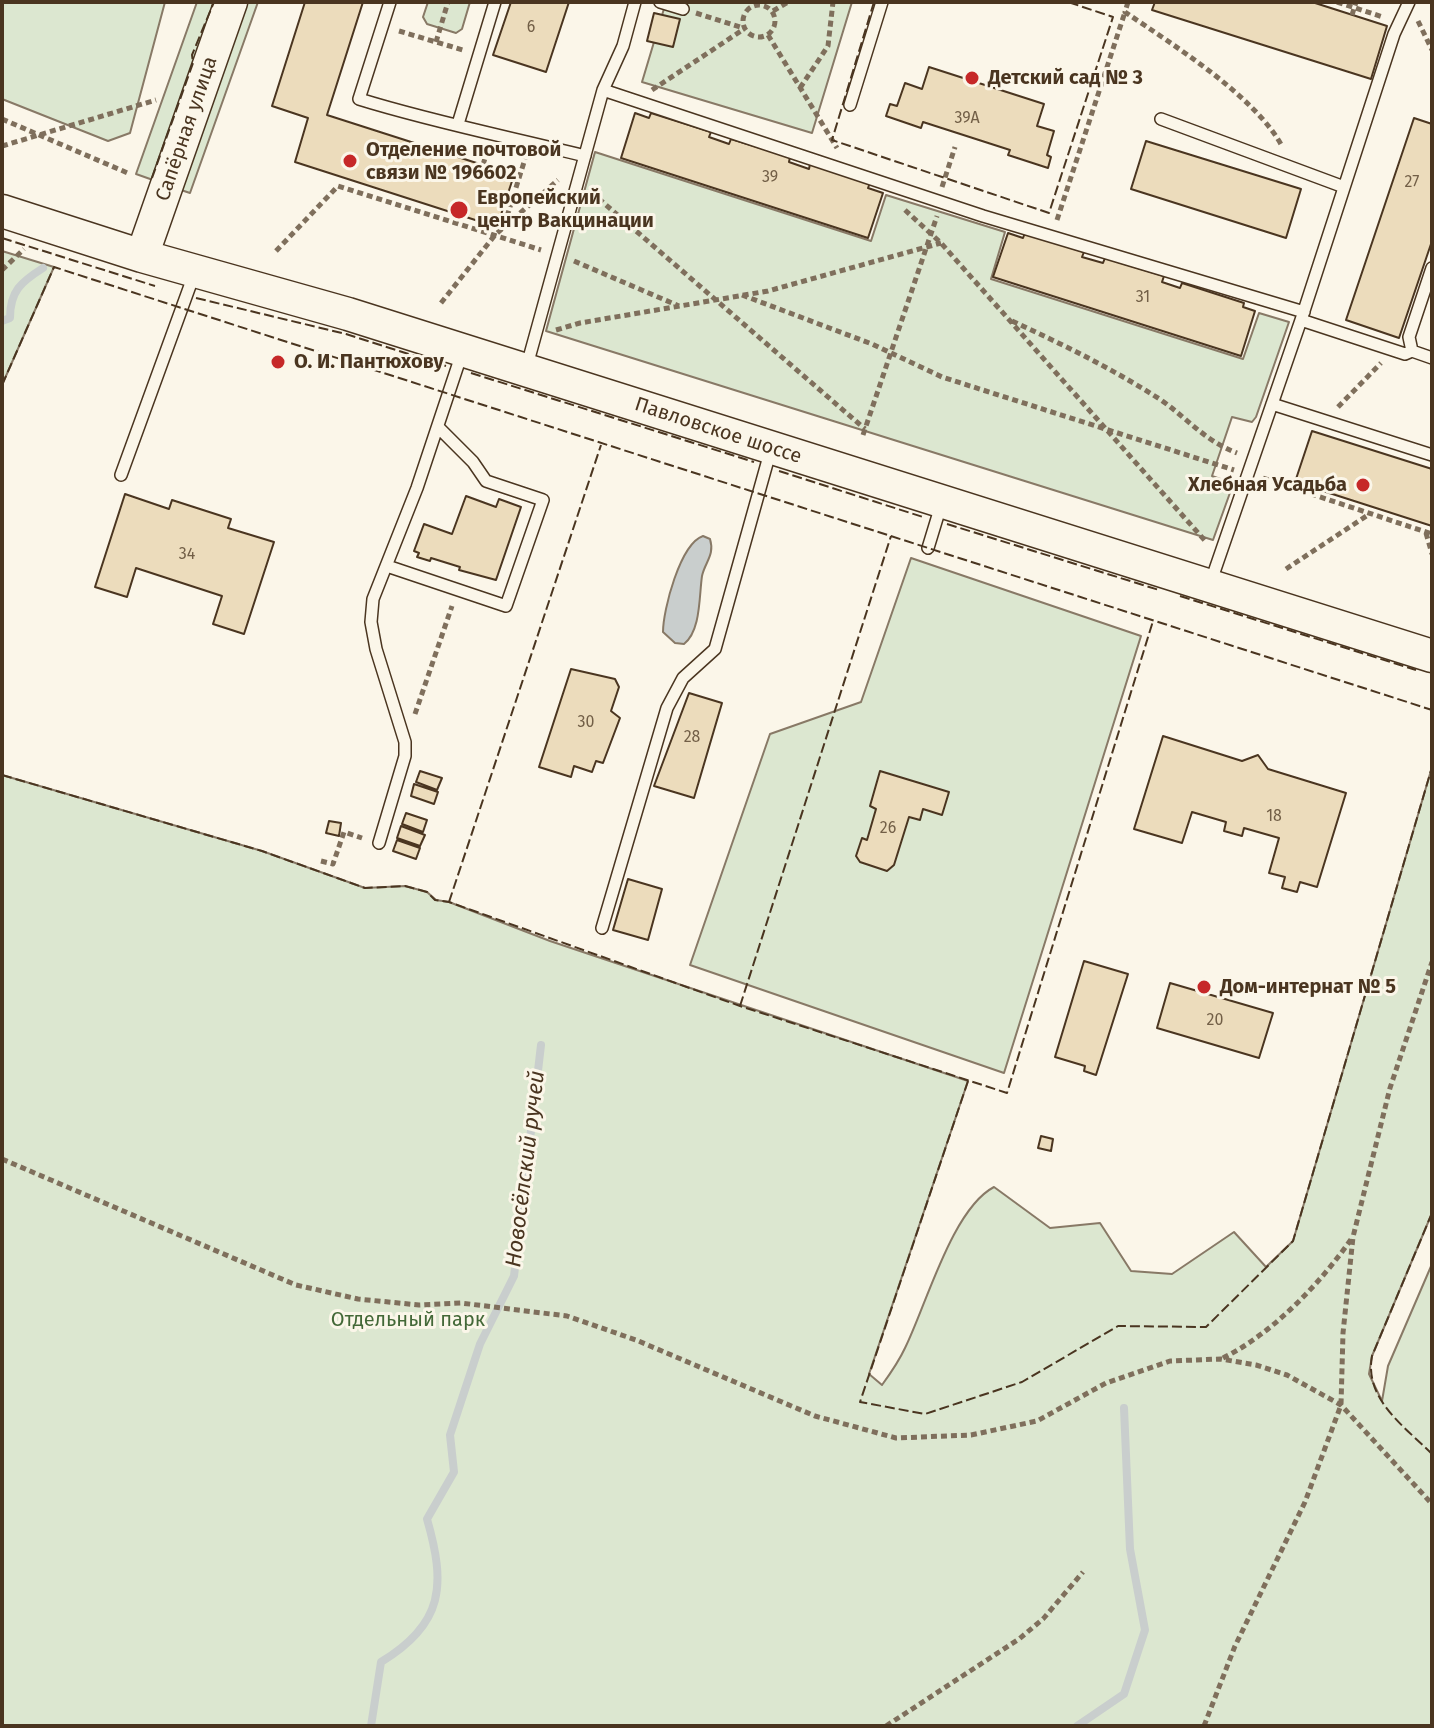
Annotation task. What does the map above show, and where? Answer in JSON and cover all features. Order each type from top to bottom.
[{"type":"main road","name":"Сапёрная улица","points":[[142,256],[231,2]]},
{"type":"main road","name":"Павловское шоссе","points":[[2,211],[195,272],[463,350],[1432,656]]},
{"type":"lane","points":[[390,2],[359,99],[433,122],[458,124],[585,156]]},
{"type":"lane","points":[[458,124],[495,2]]},
{"type":"lane","points":[[525,370],[603,90],[623,46],[635,2]]},
{"type":"lane","points":[[660,2],[683,9]]},
{"type":"lane","points":[[850,105],[882,2]]},
{"type":"lane","points":[[1209,586],[1399,22],[1409,2]]},
{"type":"lane","points":[[603,90],[1302,316],[1392,350],[1405,354],[1412,351],[1432,358]]},
{"type":"lane","points":[[1161,119],[1344,187]]},
{"type":"lane","points":[[1412,351],[1409,337],[1432,268]]},
{"type":"lane","points":[[121,475],[195,272]]},
{"type":"lane","points":[[379,843],[405,756],[405,742],[371,622],[373,599],[438,427],[463,350]]},
{"type":"lane","points":[[1272,404],[1432,455]]},
{"type":"lane","points":[[387,566],[506,606],[543,500],[486,481],[473,462],[438,427]]},
{"type":"lane","points":[[602,928],[667,708],[683,678],[715,649],[772,448]]},
{"type":"lane","points":[[928,548],[942,502]]},
{"type":"path","points":[[436,42],[448,2]]},
{"type":"path","points":[[773,11],[788,2]]},
{"type":"path","points":[[800,88],[828,46],[833,2]]},
{"type":"path","points":[[1051,237],[1128,2]]},
{"type":"path","points":[[1337,2],[1355,5],[1399,22]]},
{"type":"path","points":[[744,29],[743,17],[749,5],[762,5],[773,11]]},
{"type":"path","points":[[1352,15],[1355,5]]},
{"type":"path","points":[[683,9],[744,29],[755,37],[768,35],[775,24],[773,11]]},
{"type":"path","points":[[1125,12],[1183,51],[1254,111],[1276,135],[1295,168]]},
{"type":"path","points":[[382,26],[479,55]]},
{"type":"path","points":[[636,100],[744,29]]},
{"type":"path","points":[[768,35],[850,170]]},
{"type":"path","points":[[2,146],[156,100]]},
{"type":"path","points":[[2,119],[130,174]]},
{"type":"path","points":[[504,228],[530,142]]},
{"type":"path","points":[[578,181],[864,432],[927,247],[955,147]]},
{"type":"path","points":[[441,303],[495,235],[585,156]]},
{"type":"path","points":[[276,251],[338,186],[558,255],[679,306]]},
{"type":"path","points":[[899,205],[941,243],[1207,544]]},
{"type":"path","points":[[544,335],[580,323],[742,295],[941,243]]},
{"type":"path","points":[[2,270],[24,249]]},
{"type":"path","points":[[742,295],[891,353],[942,377],[1220,468]]},
{"type":"path","points":[[1008,319],[1103,364],[1164,403],[1205,438],[1253,458]]},
{"type":"path","points":[[1324,421],[1392,350]]},
{"type":"path","points":[[1296,489],[1429,533],[1432,554]]},
{"type":"path","points":[[1286,569],[1369,514]]},
{"type":"path","points":[[405,742],[457,590]]},
{"type":"path","points":[[321,861],[333,864],[344,832],[379,843]]},
{"type":"path","points":[[1204,1726],[1235,1646],[1305,1502],[1341,1405],[1343,1333],[1353,1237],[1390,1088],[1432,962]]},
{"type":"path","points":[[2,1159],[296,1285],[358,1299],[419,1305],[461,1303],[567,1316],[636,1340],[815,1416],[896,1438],[951,1437],[1037,1421],[1133,1371],[1170,1361],[1221,1359],[1287,1375],[1341,1405],[1432,1504]]},
{"type":"path","points":[[1221,1359],[1251,1342],[1306,1293],[1353,1237]]},
{"type":"path","points":[[886,1726],[1019,1639],[1043,1619],[1083,1572]]},
{"type":"green space","points":[[2,2],[165,2],[130,133],[108,141],[2,99]]},
{"type":"green space","points":[[197,2],[216,2],[153,180],[136,174]]},
{"type":"green space","points":[[247,2],[258,2],[190,193],[181,190]]},
{"type":"green space","points":[[428,2],[470,2],[462,29],[456,33],[427,24],[423,17]]},
{"type":"green space","points":[[666,2],[852,2],[812,133],[642,82]]},
{"type":"green space","points":[[595,152],[871,241],[886,195],[1005,232],[991,279],[1243,359],[1259,313],[1289,322],[1256,417],[1252,422],[1232,417],[1212,476],[1226,481],[1231,490],[1213,540],[546,331]]},
{"type":"green space","points":[[2,251],[54,267],[2,385]]},
{"type":"green space","points":[[911,558],[1141,636],[1004,1073],[690,965],[770,734],[861,702]]},
{"type":"green space","name":"Отдельный парк","points":[[1432,767],[1432,1213],[1372,1356],[1369,1374],[1382,1401],[1388,1366],[1432,1264],[1432,1726],[2,1726],[2,775],[262,851],[365,888],[405,886],[427,892],[436,900],[449,902],[550,941],[968,1081],[869,1374],[882,1385],[905,1348],[953,1237],[965,1216],[994,1187],[1050,1228],[1100,1223],[1131,1271],[1172,1274],[1234,1232],[1266,1267],[1293,1241]]},
{"type":"shaded area","points":[[703,536],[710,539],[711,550],[702,576],[694,631],[684,644],[675,643],[663,632],[666,609],[680,564],[687,551]]},
{"type":"building","points":[[305,2],[363,2],[327,115],[514,175],[497,227],[295,162],[308,118],[272,106]]},
{"type":"building","points":[[511,2],[569,2],[546,72],[493,55]]},
{"type":"building","points":[[1155,2],[1312,2],[1387,26],[1371,79],[1152,10]]},
{"type":"building","points":[[654,13],[680,19],[673,47],[647,41]]},
{"type":"building","points":[[929,67],[1044,104],[1037,126],[1054,131],[1047,155],[1051,157],[1048,168],[1008,155],[1010,150],[923,122],[921,128],[886,116],[890,104],[897,106],[905,83],[922,89]]},
{"type":"building","points":[[635,113],[649,118],[651,113],[711,132],[709,137],[729,144],[731,139],[790,157],[789,162],[809,169],[810,164],[870,183],[868,188],[883,193],[868,238],[621,158]]},
{"type":"building","points":[[1414,118],[1432,124],[1432,241],[1399,338],[1346,320]]},
{"type":"building","points":[[1146,141],[1301,189],[1286,238],[1131,189]]},
{"type":"building","points":[[1008,233],[1023,238],[1025,233],[1084,252],[1082,257],[1103,263],[1105,258],[1164,276],[1162,282],[1180,288],[1182,283],[1244,303],[1243,307],[1255,311],[1241,356],[993,277]]},
{"type":"building","points":[[1312,431],[1432,469],[1432,526],[1295,482]]},
{"type":"building","points":[[125,494],[169,509],[172,500],[231,519],[228,528],[274,542],[244,634],[213,624],[222,596],[136,568],[127,597],[95,587]]},
{"type":"building","points":[[466,496],[496,507],[499,499],[521,507],[496,580],[431,558],[430,561],[417,557],[419,553],[414,551],[424,524],[452,534]]},
{"type":"building","points":[[571,669],[615,679],[619,687],[611,711],[620,718],[603,763],[596,761],[592,772],[574,766],[571,777],[539,767]]},
{"type":"building","points":[[689,693],[722,703],[694,798],[654,786]]},
{"type":"building","points":[[1163,736],[1242,761],[1258,755],[1268,769],[1346,793],[1317,887],[1300,882],[1297,892],[1282,888],[1285,877],[1269,873],[1279,838],[1244,828],[1242,836],[1224,831],[1226,822],[1192,812],[1182,843],[1134,829]]},
{"type":"building","points":[[420,771],[442,778],[437,790],[416,782]]},
{"type":"building","points":[[880,771],[949,792],[942,815],[923,809],[920,820],[909,817],[894,865],[887,871],[860,862],[856,856],[862,838],[867,840],[876,809],[870,806]]},
{"type":"building","points":[[414,784],[438,792],[434,804],[411,796]]},
{"type":"building","points":[[406,813],[427,820],[423,832],[402,824]]},
{"type":"building","points":[[329,821],[341,823],[339,836],[326,833]]},
{"type":"building","points":[[401,826],[425,835],[420,846],[397,838]]},
{"type":"building","points":[[397,840],[420,848],[416,859],[393,851]]},
{"type":"building","points":[[628,879],[662,889],[648,940],[613,930]]},
{"type":"building","points":[[1084,961],[1128,974],[1096,1075],[1084,1071],[1085,1066],[1055,1057]]},
{"type":"building","points":[[1170,983],[1273,1013],[1259,1058],[1157,1028]]},
{"type":"building","points":[[1041,1136],[1053,1139],[1051,1151],[1038,1148]]},
{"type":"waterway","points":[[2,321],[10,318],[12,301],[18,288],[43,268]]},
{"type":"waterway","name":"Новосёлский ручей","points":[[371,1726],[381,1662],[417,1633],[435,1601],[437,1564],[427,1519],[454,1472],[450,1435],[480,1344],[514,1276],[541,1045]]},
{"type":"waterway","points":[[1077,1726],[1124,1694],[1145,1630],[1130,1549],[1124,1408]]},
{"type":"fence","points":[[152,178],[193,63],[192,55],[214,2]]},
{"type":"fence","points":[[874,2],[832,140],[1049,213],[1113,17],[1068,2]]},
{"type":"fence","points":[[2,238],[155,286]]},
{"type":"fence","points":[[2,385],[54,267],[1432,710]]},
{"type":"fence","points":[[196,298],[346,334],[446,366]]},
{"type":"fence","points":[[471,373],[754,462]]},
{"type":"fence","points":[[449,902],[601,445]]},
{"type":"fence","points":[[779,471],[923,517]]},
{"type":"fence","points":[[947,524],[1159,590]]},
{"type":"fence","points":[[740,1006],[891,536]]},
{"type":"fence","points":[[1180,596],[1416,670]]},
{"type":"fence","points":[[2,775],[262,851],[365,888],[405,886],[427,892],[435,900],[449,902],[740,1006],[1007,1093],[1153,621]]},
{"type":"fence","points":[[968,1081],[860,1402],[925,1414],[1022,1382],[1118,1326],[1206,1327],[1293,1241],[1432,767]]},
{"type":"fence","points":[[1432,1213],[1372,1356],[1371,1371],[1374,1386],[1388,1411],[1432,1454]]},
{"type":"place","name":"Детский сад № 3","points":[[972,78]]},
{"type":"place","name":"Отделение почтовой связи № 196602","points":[[350,161]]},
{"type":"place","name":"Европейский центр Вакцинации","points":[[459,210]]},
{"type":"place","name":"О. И. Пантюхову","points":[[278,362]]},
{"type":"place","name":"Хлебная Усадьба","points":[[1363,485]]},
{"type":"place","name":"Дом-интернат № 5","points":[[1204,987]]}]
